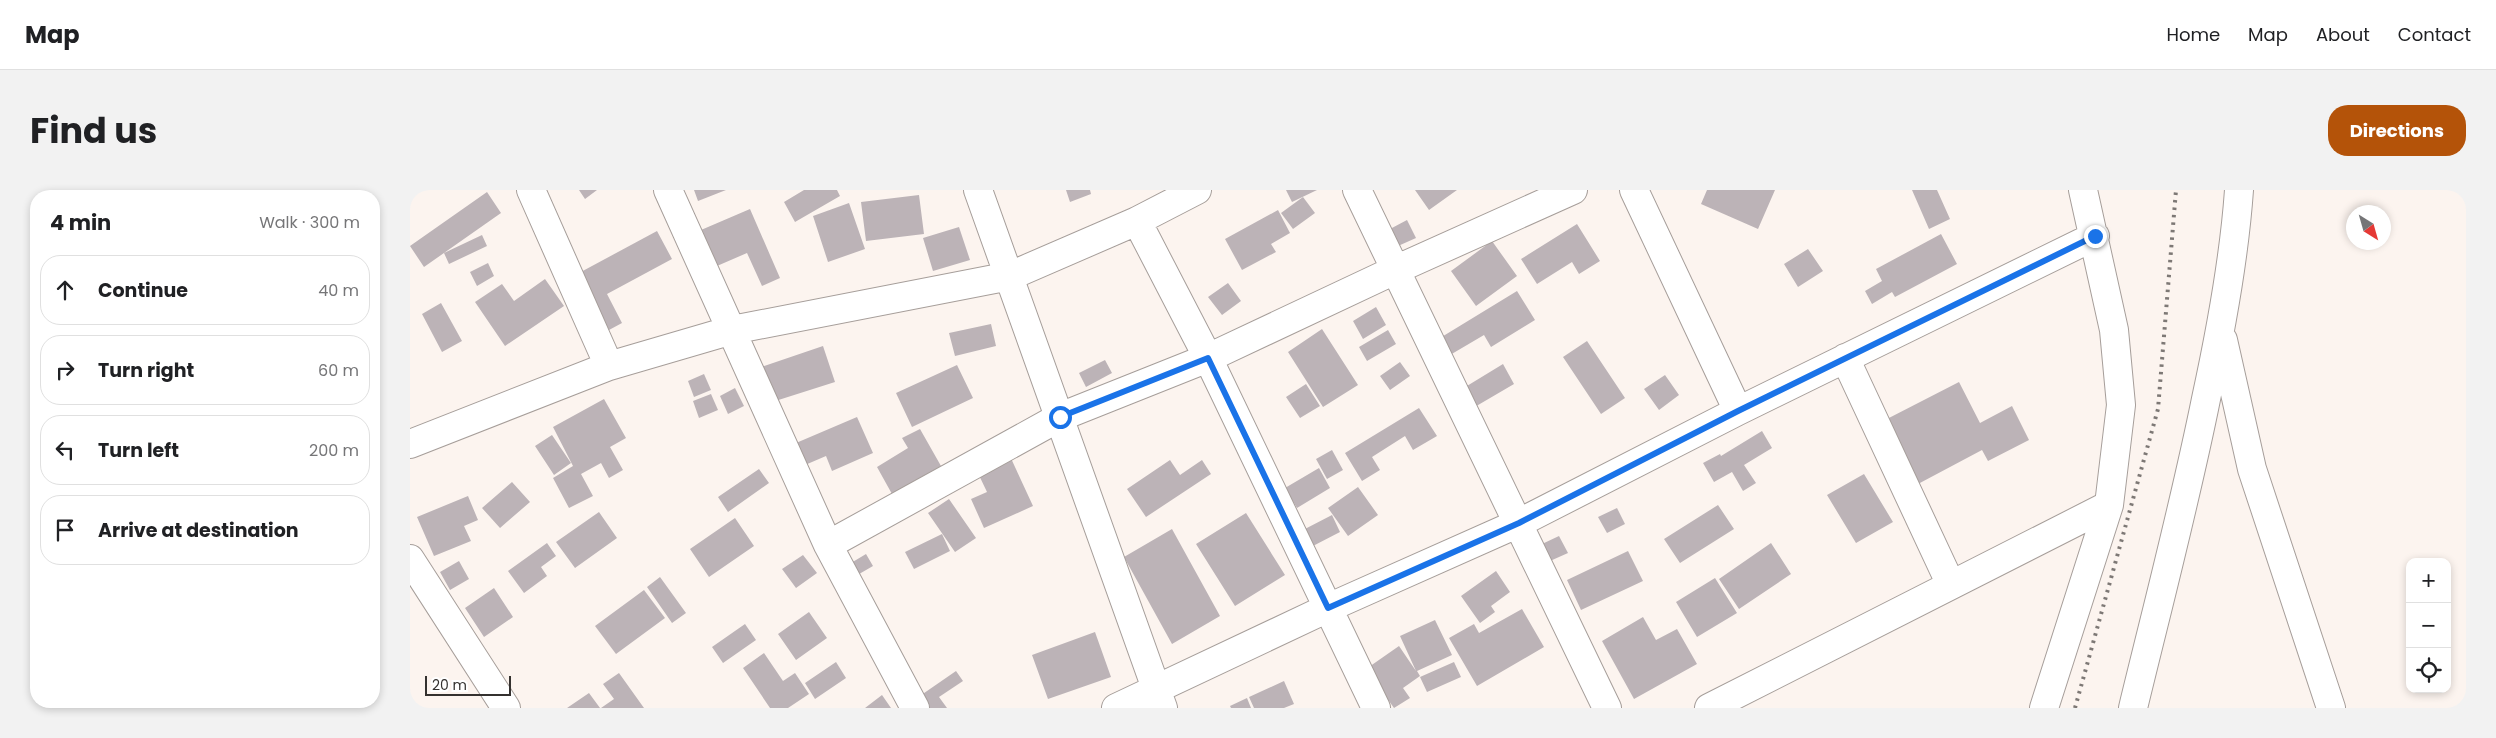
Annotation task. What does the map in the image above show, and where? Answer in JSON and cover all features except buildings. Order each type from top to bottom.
[{"type":"street","points":[[531,190],[609,366]]},
{"type":"street","points":[[668,190],[828,545],[915,708]]},
{"type":"street","points":[[978,190],[1159,698]]},
{"type":"street","points":[[410,444],[609,366],[732,330],[1010,276],[1137,221],[1197,190]]},
{"type":"street","points":[[1357,190],[1607,708]]},
{"type":"street","points":[[828,545],[1060,417],[1208,358],[1395,270],[1573,190]]},
{"type":"street","points":[[1634,190],[1738,411]]},
{"type":"street","points":[[2044,708],[2109,505],[2121,405],[2114,330],[2095,236],[2083,190]]},
{"type":"street","points":[[2133,708],[2188,488],[2221,330],[2236,234],[2239,190]]},
{"type":"street","points":[[1137,221],[1208,358],[1376,708]]},
{"type":"street","points":[[1116,708],[1159,698],[1328,608],[1519,523],[1738,411],[2095,236]]},
{"type":"street","points":[[2221,330],[2252,469],[2331,708]]},
{"type":"street","points":[[1845,358],[1951,585]]},
{"type":"street","points":[[1709,708],[2109,505]]},
{"type":"street","points":[[410,559],[419,592],[506,708]]},
{"type":"railway","points":[[2075,708],[2158,409],[2176,190]]},
{"type":"route","points":[[1060,417],[1208,358],[1328,608],[1519,523],[1738,411],[2095,236]]}]
